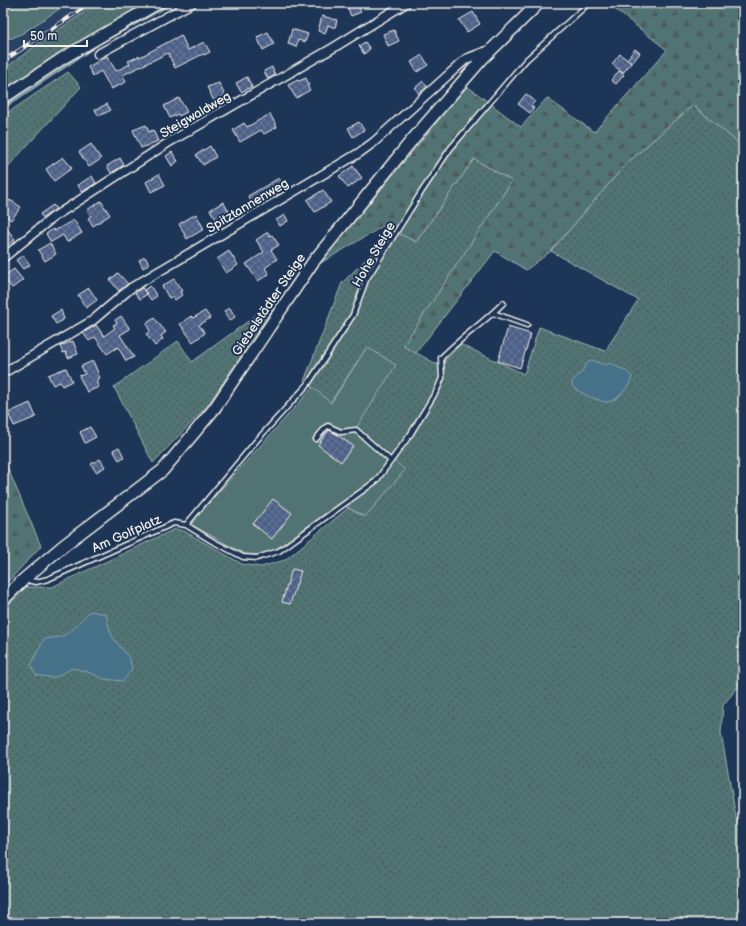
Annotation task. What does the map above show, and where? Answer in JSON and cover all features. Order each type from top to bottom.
[{"type":"main road","points":[[3,98],[63,58],[158,3]]},
{"type":"main road","name":"Giebelstädter Steige","points":[[3,600],[24,579],[63,546],[163,470],[214,409],[313,262],[412,140],[483,58],[539,3]]},
{"type":"street","points":[[98,54],[192,3]]},
{"type":"street","name":"Steigwaldweg","points":[[3,258],[52,218],[171,141],[333,48],[406,3]]},
{"type":"street","name":"Spitztannenweg","points":[[3,373],[92,321],[131,288],[359,153],[374,142],[466,59],[493,48]]},
{"type":"lane","name":"Hohe Steige","points":[[186,525],[257,440],[308,384],[353,315],[366,280],[450,149],[526,60],[589,3]]},
{"type":"lane","points":[[186,525],[212,541],[243,557],[257,558],[279,551],[376,481],[410,435],[437,390],[442,378],[441,358],[455,343],[493,313],[503,303]]},
{"type":"lane","points":[[493,313],[527,325]]},
{"type":"lane","points":[[316,439],[328,426],[341,432],[356,430],[391,461]]},
{"type":"lane","name":"Am Golfplatz","points":[[24,579],[36,582],[48,579],[174,523],[186,525]]},
{"type":"shaded area","points":[[68,3],[98,3],[39,43],[3,70],[3,44],[23,33]]},
{"type":"shaded area","points":[[592,360],[605,365],[611,363],[632,377],[629,384],[616,399],[605,402],[579,392],[573,387],[572,381],[581,373],[587,363]]},
{"type":"shaded area","points":[[90,611],[106,614],[112,636],[130,660],[132,669],[123,681],[104,679],[88,672],[73,668],[53,678],[36,675],[31,665],[44,639],[61,637],[71,631]]},
{"type":"green space","points":[[3,3],[68,3],[23,33],[10,39],[3,28]]},
{"type":"green space","points":[[98,3],[158,3],[53,57],[3,90],[3,70],[39,43]]},
{"type":"green space","points":[[607,3],[743,3],[743,138],[737,142],[693,105],[626,164],[551,251],[526,270],[495,251],[416,353],[403,346],[512,181],[474,159],[416,242],[383,226],[319,264],[467,86],[521,127],[547,98],[594,132],[667,50]]},
{"type":"green space","points":[[68,72],[81,87],[3,172],[3,116]]},
{"type":"green space","points":[[693,105],[737,142],[743,138],[743,688],[738,687],[723,705],[721,733],[736,817],[743,828],[743,923],[3,923],[3,611],[26,587],[52,587],[175,529],[184,531],[242,564],[261,567],[285,560],[348,508],[365,517],[357,427],[367,347],[330,403],[304,381],[342,283],[394,231],[416,242],[474,159],[512,181],[404,346],[440,366],[460,344],[524,374],[539,327],[605,351],[638,300],[551,251],[626,164]]},
{"type":"green space","points":[[280,298],[208,405],[153,463],[114,387],[178,341],[192,362]]},
{"type":"green space","points":[[367,347],[396,365],[357,427],[405,470],[365,517],[340,503],[276,549],[257,555],[245,554],[190,524],[313,387],[331,403]]},
{"type":"green space","points":[[3,457],[41,546],[3,587]]},
{"type":"building","points":[[357,3],[361,12],[351,16],[347,6]]},
{"type":"building","points":[[473,12],[480,24],[467,32],[459,20]]},
{"type":"building","points":[[322,16],[337,20],[335,28],[328,25],[325,34],[318,31]]},
{"type":"building","points":[[292,29],[308,34],[305,42],[298,40],[296,47],[288,44]]},
{"type":"building","points":[[394,30],[399,41],[388,46],[383,34]]},
{"type":"building","points":[[268,32],[274,44],[263,50],[257,37]]},
{"type":"building","points":[[181,35],[188,50],[204,42],[210,52],[175,68],[168,53],[123,75],[126,82],[111,89],[101,71],[93,76],[88,67],[107,56],[116,71],[130,64],[128,61],[140,57]]},
{"type":"building","points":[[365,42],[370,49],[364,54],[359,46]]},
{"type":"building","points":[[635,49],[640,53],[632,63],[627,59]]},
{"type":"building","points":[[620,54],[631,63],[623,73],[612,64]]},
{"type":"building","points":[[422,55],[428,65],[417,72],[411,62]]},
{"type":"building","points":[[272,67],[275,75],[268,79],[264,71]]},
{"type":"building","points":[[619,71],[624,75],[616,84],[611,80]]},
{"type":"building","points":[[247,77],[252,87],[241,92],[236,83]]},
{"type":"building","points":[[306,78],[309,85],[307,86],[310,90],[296,98],[288,85]]},
{"type":"building","points":[[423,81],[427,87],[419,94],[415,88]]},
{"type":"building","points":[[219,83],[225,96],[214,101],[207,87]]},
{"type":"building","points":[[526,94],[535,101],[531,106],[534,108],[530,113],[518,104]]},
{"type":"building","points":[[179,98],[187,112],[170,118],[164,106]]},
{"type":"building","points":[[107,104],[111,110],[99,116],[95,110]]},
{"type":"building","points":[[270,114],[277,127],[264,134],[261,130],[240,142],[233,130],[244,123],[247,127]]},
{"type":"building","points":[[359,122],[364,130],[353,137],[348,128]]},
{"type":"building","points":[[146,125],[149,132],[153,130],[158,141],[141,148],[133,130]]},
{"type":"building","points":[[91,144],[101,159],[89,167],[79,152]]},
{"type":"building","points":[[210,146],[216,157],[203,165],[196,155]]},
{"type":"building","points":[[172,152],[178,161],[172,166],[166,156]]},
{"type":"building","points":[[63,157],[72,168],[54,181],[46,169]]},
{"type":"building","points":[[120,158],[124,165],[111,173],[107,166]]},
{"type":"building","points":[[353,166],[362,178],[348,188],[339,176]]},
{"type":"building","points":[[159,174],[165,185],[151,192],[146,182]]},
{"type":"building","points":[[92,176],[96,183],[82,192],[78,185]]},
{"type":"building","points":[[279,178],[286,190],[254,206],[248,196]]},
{"type":"building","points":[[323,190],[331,202],[315,212],[307,200]]},
{"type":"building","points":[[10,200],[21,207],[11,220],[3,214],[3,209]]},
{"type":"building","points":[[101,201],[110,215],[93,226],[88,218],[91,216],[87,210]]},
{"type":"building","points":[[223,202],[232,216],[219,224],[210,210]]},
{"type":"building","points":[[53,205],[56,209],[43,218],[40,214]]},
{"type":"building","points":[[244,207],[248,212],[242,216],[238,211]]},
{"type":"building","points":[[196,214],[204,229],[187,239],[179,224]]},
{"type":"building","points":[[285,215],[288,221],[280,226],[276,220]]},
{"type":"building","points":[[74,220],[82,233],[67,242],[63,235],[51,242],[46,234],[53,229],[54,231]]},
{"type":"building","points":[[3,224],[15,239],[3,249]]},
{"type":"building","points":[[268,232],[279,245],[271,250],[277,259],[265,268],[269,274],[258,281],[246,264],[264,252],[256,240]]},
{"type":"building","points":[[50,243],[56,254],[45,261],[38,250]]},
{"type":"building","points":[[229,251],[238,265],[226,273],[217,259]]},
{"type":"building","points":[[23,255],[30,265],[23,269],[16,260]]},
{"type":"building","points":[[145,257],[149,264],[143,268],[139,260]]},
{"type":"building","points":[[14,269],[23,280],[12,288],[3,277]]},
{"type":"building","points":[[118,273],[128,284],[119,291],[110,280]]},
{"type":"building","points":[[174,279],[182,291],[180,292],[182,295],[175,300],[173,296],[169,298],[162,286]]},
{"type":"building","points":[[150,286],[157,296],[151,300],[144,290]]},
{"type":"building","points":[[89,288],[97,300],[86,308],[78,295]]},
{"type":"building","points":[[142,288],[147,294],[140,299],[135,293]]},
{"type":"building","points":[[230,308],[235,317],[229,321],[224,311]]},
{"type":"building","points":[[61,310],[64,319],[56,324],[51,316]]},
{"type":"building","points":[[205,311],[210,318],[199,325],[205,333],[193,342],[180,324],[191,316],[193,318]]},
{"type":"building","points":[[121,316],[130,329],[120,335],[134,357],[126,361],[118,347],[107,354],[95,337],[89,341],[83,333],[96,325],[104,336],[115,328],[113,325],[117,323],[115,320]]},
{"type":"building","points":[[154,318],[166,332],[161,336],[163,339],[155,346],[146,334],[150,331],[146,324]]},
{"type":"building","points":[[508,327],[531,334],[520,368],[498,361]]},
{"type":"building","points":[[73,341],[78,354],[68,358],[66,352],[63,353],[60,346]]},
{"type":"building","points":[[93,361],[100,378],[96,381],[99,387],[87,392],[79,376],[85,374],[81,366]]},
{"type":"building","points":[[66,368],[72,381],[62,386],[60,382],[53,385],[48,375]]},
{"type":"building","points":[[30,403],[36,417],[14,426],[8,413]]},
{"type":"building","points":[[90,427],[96,437],[85,443],[80,432]]},
{"type":"building","points":[[329,430],[353,446],[341,462],[318,445]]},
{"type":"building","points":[[119,447],[124,457],[119,460],[113,450]]},
{"type":"building","points":[[100,459],[105,467],[96,472],[91,464]]},
{"type":"building","points":[[273,499],[292,513],[272,539],[253,524]]},
{"type":"building","points":[[292,569],[301,571],[290,604],[282,602]]},
{"type":"waterway","points":[[3,108],[99,44],[173,3]]},
{"type":"railway","points":[[3,61],[91,3]]}]
